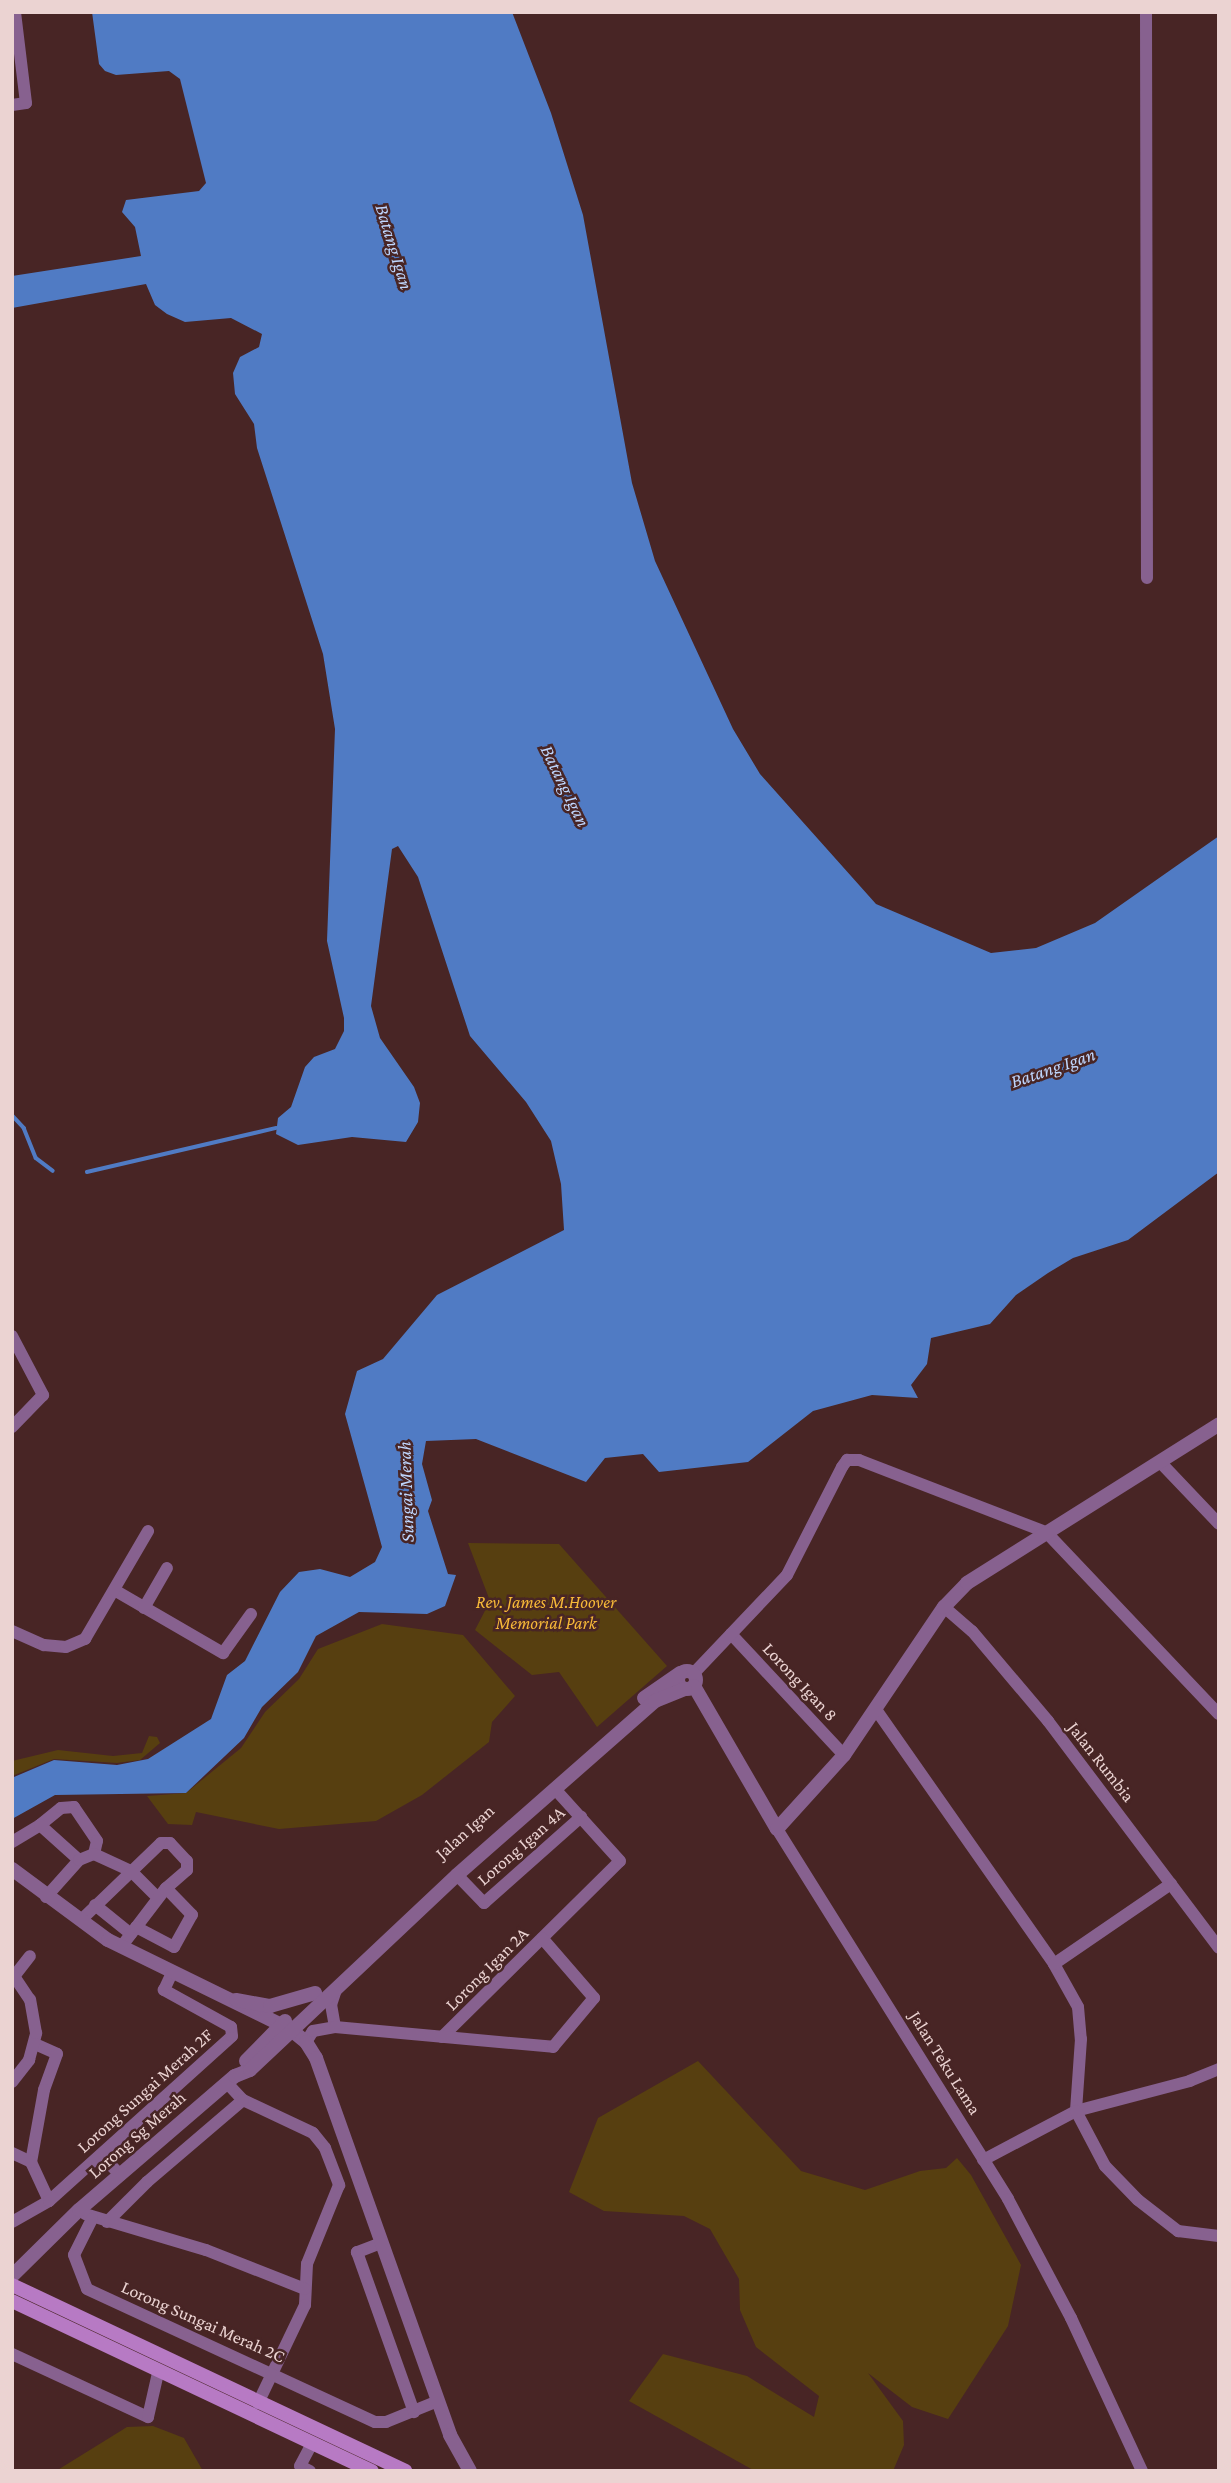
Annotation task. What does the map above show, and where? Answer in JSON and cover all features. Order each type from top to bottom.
[{"type":"main road","points":[[12,2286],[405,2471]]},
{"type":"main road","points":[[12,2301],[158,2374],[372,2471]]},
{"type":"street","points":[[1146,12],[1147,578]]},
{"type":"street","points":[[12,105],[26,103],[15,20]]},
{"type":"street","points":[[12,1336],[43,1395],[12,1427]]},
{"type":"street","points":[[777,1829],[796,1813],[844,1755],[877,1711],[944,1607],[967,1583],[1046,1532],[1161,1464],[1219,1424]]},
{"type":"street","points":[[688,1680],[796,1564],[847,1461],[859,1460],[1046,1532],[1219,1714]]},
{"type":"street","points":[[1161,1464],[1219,1524]]},
{"type":"street","points":[[12,1631],[44,1645],[74,1645],[85,1639],[116,1591],[148,1531]]},
{"type":"street","points":[[144,1608],[167,1568]]},
{"type":"street","points":[[116,1591],[223,1653],[251,1614]]},
{"type":"street","name":"Jalan Rumbia","points":[[944,1607],[972,1631],[1048,1721],[1219,1948]]},
{"type":"street","name":"Lorong Igan 8","points":[[731,1634],[844,1755]]},
{"type":"street","name":"Jalan Igan","points":[[285,2027],[340,1983],[457,1875],[655,1701],[688,1680]]},
{"type":"street","name":"Jalan Igan","points":[[285,2027],[315,1993],[629,1711],[688,1680]]},
{"type":"street","name":"Jalan Teku Lama","points":[[688,1680],[777,1829],[983,2160],[1071,2318],[1142,2471]]},
{"type":"street","points":[[877,1711],[1054,1964],[1080,2014],[1076,2111],[1105,2166],[1138,2200],[1178,2231],[1219,2236]]},
{"type":"street","points":[[555,1789],[581,1816]]},
{"type":"street","points":[[12,1842],[61,1808],[74,1807],[97,1841],[94,1854]]},
{"type":"street","name":"Lorong Igan 4A","points":[[457,1875],[484,1903],[581,1816]]},
{"type":"street","name":"Lorong Igan 2A","points":[[442,2037],[620,1861],[581,1816]]},
{"type":"street","points":[[40,1825],[79,1860]]},
{"type":"street","points":[[81,1920],[161,1843],[170,1843],[188,1866],[162,1893],[121,1947]]},
{"type":"street","points":[[47,1897],[79,1860],[94,1854],[131,1871],[192,1915],[174,1947],[134,1930],[95,1905]]},
{"type":"street","points":[[12,1869],[47,1897],[121,1947],[249,2012],[285,2027],[306,2042],[316,2058],[438,2401],[470,2471]]},
{"type":"street","points":[[1054,1964],[1171,1884]]},
{"type":"street","points":[[258,2403],[305,2305],[307,2264],[340,2185],[325,2148],[310,2131],[243,2100],[231,2079],[258,2049],[285,2027],[310,2023],[542,2047],[561,2040],[594,1998],[542,1938]]},
{"type":"street","points":[[12,2082],[35,2044],[33,2009],[13,1977],[30,1956]]},
{"type":"street","name":"Lorong Sungai Merah 2F","points":[[12,2222],[49,2201],[233,2033],[231,2027],[164,1990],[172,1973]]},
{"type":"street","points":[[335,2027],[331,2005],[340,1983]]},
{"type":"street","points":[[215,1995],[270,2006],[315,1993]]},
{"type":"street","points":[[249,2012],[261,2032],[258,2049]]},
{"type":"street","name":"Lorong Sg Merah","points":[[12,2276],[79,2210],[231,2079],[250,2070],[285,2027]]},
{"type":"street","points":[[306,2042],[313,2031],[335,2027]]},
{"type":"street","points":[[35,2044],[57,2054],[41,2101],[31,2162],[49,2201]]},
{"type":"street","points":[[983,2160],[1076,2111],[1190,2081],[1219,2068]]},
{"type":"street","points":[[107,2222],[147,2182],[243,2100]]},
{"type":"street","points":[[325,2148],[343,2140]]},
{"type":"street","points":[[12,2153],[31,2162]]},
{"type":"street","points":[[101,2155],[120,2175]]},
{"type":"street","points":[[79,2210],[92,2219],[206,2250],[305,2289]]},
{"type":"street","name":"Lorong Sungai Merah 2C","points":[[92,2219],[74,2255],[87,2289],[274,2372],[375,2422],[414,2412]]},
{"type":"street","points":[[381,2243],[357,2252],[414,2412],[438,2401]]},
{"type":"street","points":[[12,2354],[148,2417],[158,2374]]},
{"type":"street","points":[[305,2468],[312,2443]]},
{"type":"green space","name":"Rev. James M.Hoover Memorial Park","points":[[468,1543],[559,1544],[667,1666],[597,1727],[559,1672],[532,1675],[475,1630],[490,1601]]},
{"type":"green space","points":[[382,1624],[463,1635],[515,1696],[492,1722],[489,1742],[422,1795],[376,1821],[279,1829],[196,1812],[192,1825],[168,1824],[147,1796],[186,1793],[241,1748],[265,1712],[299,1679],[318,1649]]},
{"type":"green space","points":[[149,1736],[157,1737],[160,1743],[140,1760],[117,1763],[54,1759],[12,1776],[12,1761],[58,1750],[113,1756],[142,1753]]},
{"type":"green space","points":[[698,2061],[801,2171],[865,2190],[920,2171],[946,2168],[957,2158],[971,2175],[1021,2265],[1008,2326],[948,2419],[912,2407],[868,2373],[903,2421],[904,2445],[893,2471],[755,2471],[629,2401],[663,2354],[747,2376],[814,2417],[819,2396],[756,2347],[740,2310],[739,2279],[710,2229],[684,2216],[604,2211],[569,2192],[598,2118]]},
{"type":"green space","points":[[153,2426],[184,2438],[203,2471],[56,2471],[127,2427]]},
{"type":"water","points":[[92,12],[512,12],[551,113],[583,215],[632,483],[655,561],[733,729],[760,774],[876,904],[991,953],[1036,948],[1095,923],[1219,836],[1219,1172],[1128,1240],[1073,1258],[1048,1273],[1016,1295],[990,1324],[931,1338],[927,1364],[911,1385],[918,1398],[872,1395],[813,1411],[748,1462],[659,1472],[643,1454],[605,1458],[586,1482],[476,1439],[426,1441],[422,1464],[432,1500],[428,1511],[448,1574],[456,1575],[445,1606],[427,1614],[359,1612],[316,1636],[298,1672],[262,1707],[244,1738],[186,1793],[55,1795],[12,1819],[14,1777],[54,1760],[117,1765],[148,1759],[211,1719],[227,1675],[245,1661],[280,1592],[299,1572],[320,1569],[350,1577],[375,1562],[382,1547],[345,1414],[357,1371],[383,1359],[437,1295],[564,1230],[561,1184],[551,1141],[526,1102],[470,1036],[418,877],[398,846],[392,849],[371,1006],[380,1038],[414,1087],[420,1103],[418,1122],[406,1142],[352,1137],[298,1145],[276,1134],[278,1118],[291,1107],[305,1067],[314,1057],[335,1049],[344,1031],[344,1018],[327,941],[335,729],[323,654],[257,448],[254,424],[235,394],[233,373],[240,357],[259,347],[262,334],[231,318],[185,322],[155,305],[146,284],[12,308],[12,276],[141,256],[135,227],[122,212],[126,200],[199,191],[206,183],[180,79],[169,71],[116,75],[105,71],[99,64]]},
{"type":"waterway","points":[[12,1115],[24,1128],[36,1158],[53,1171]]},
{"type":"waterway","points":[[87,1172],[276,1128]]},
{"type":"water label","name":"Batang Igan","points":[[394,247]]},
{"type":"water label","name":"Batang Igan","points":[[565,786]]},
{"type":"water label","name":"Batang Igan","points":[[1053,1068]]},
{"type":"water label","name":"Sungai Merah","points":[[406,1492]]}]
